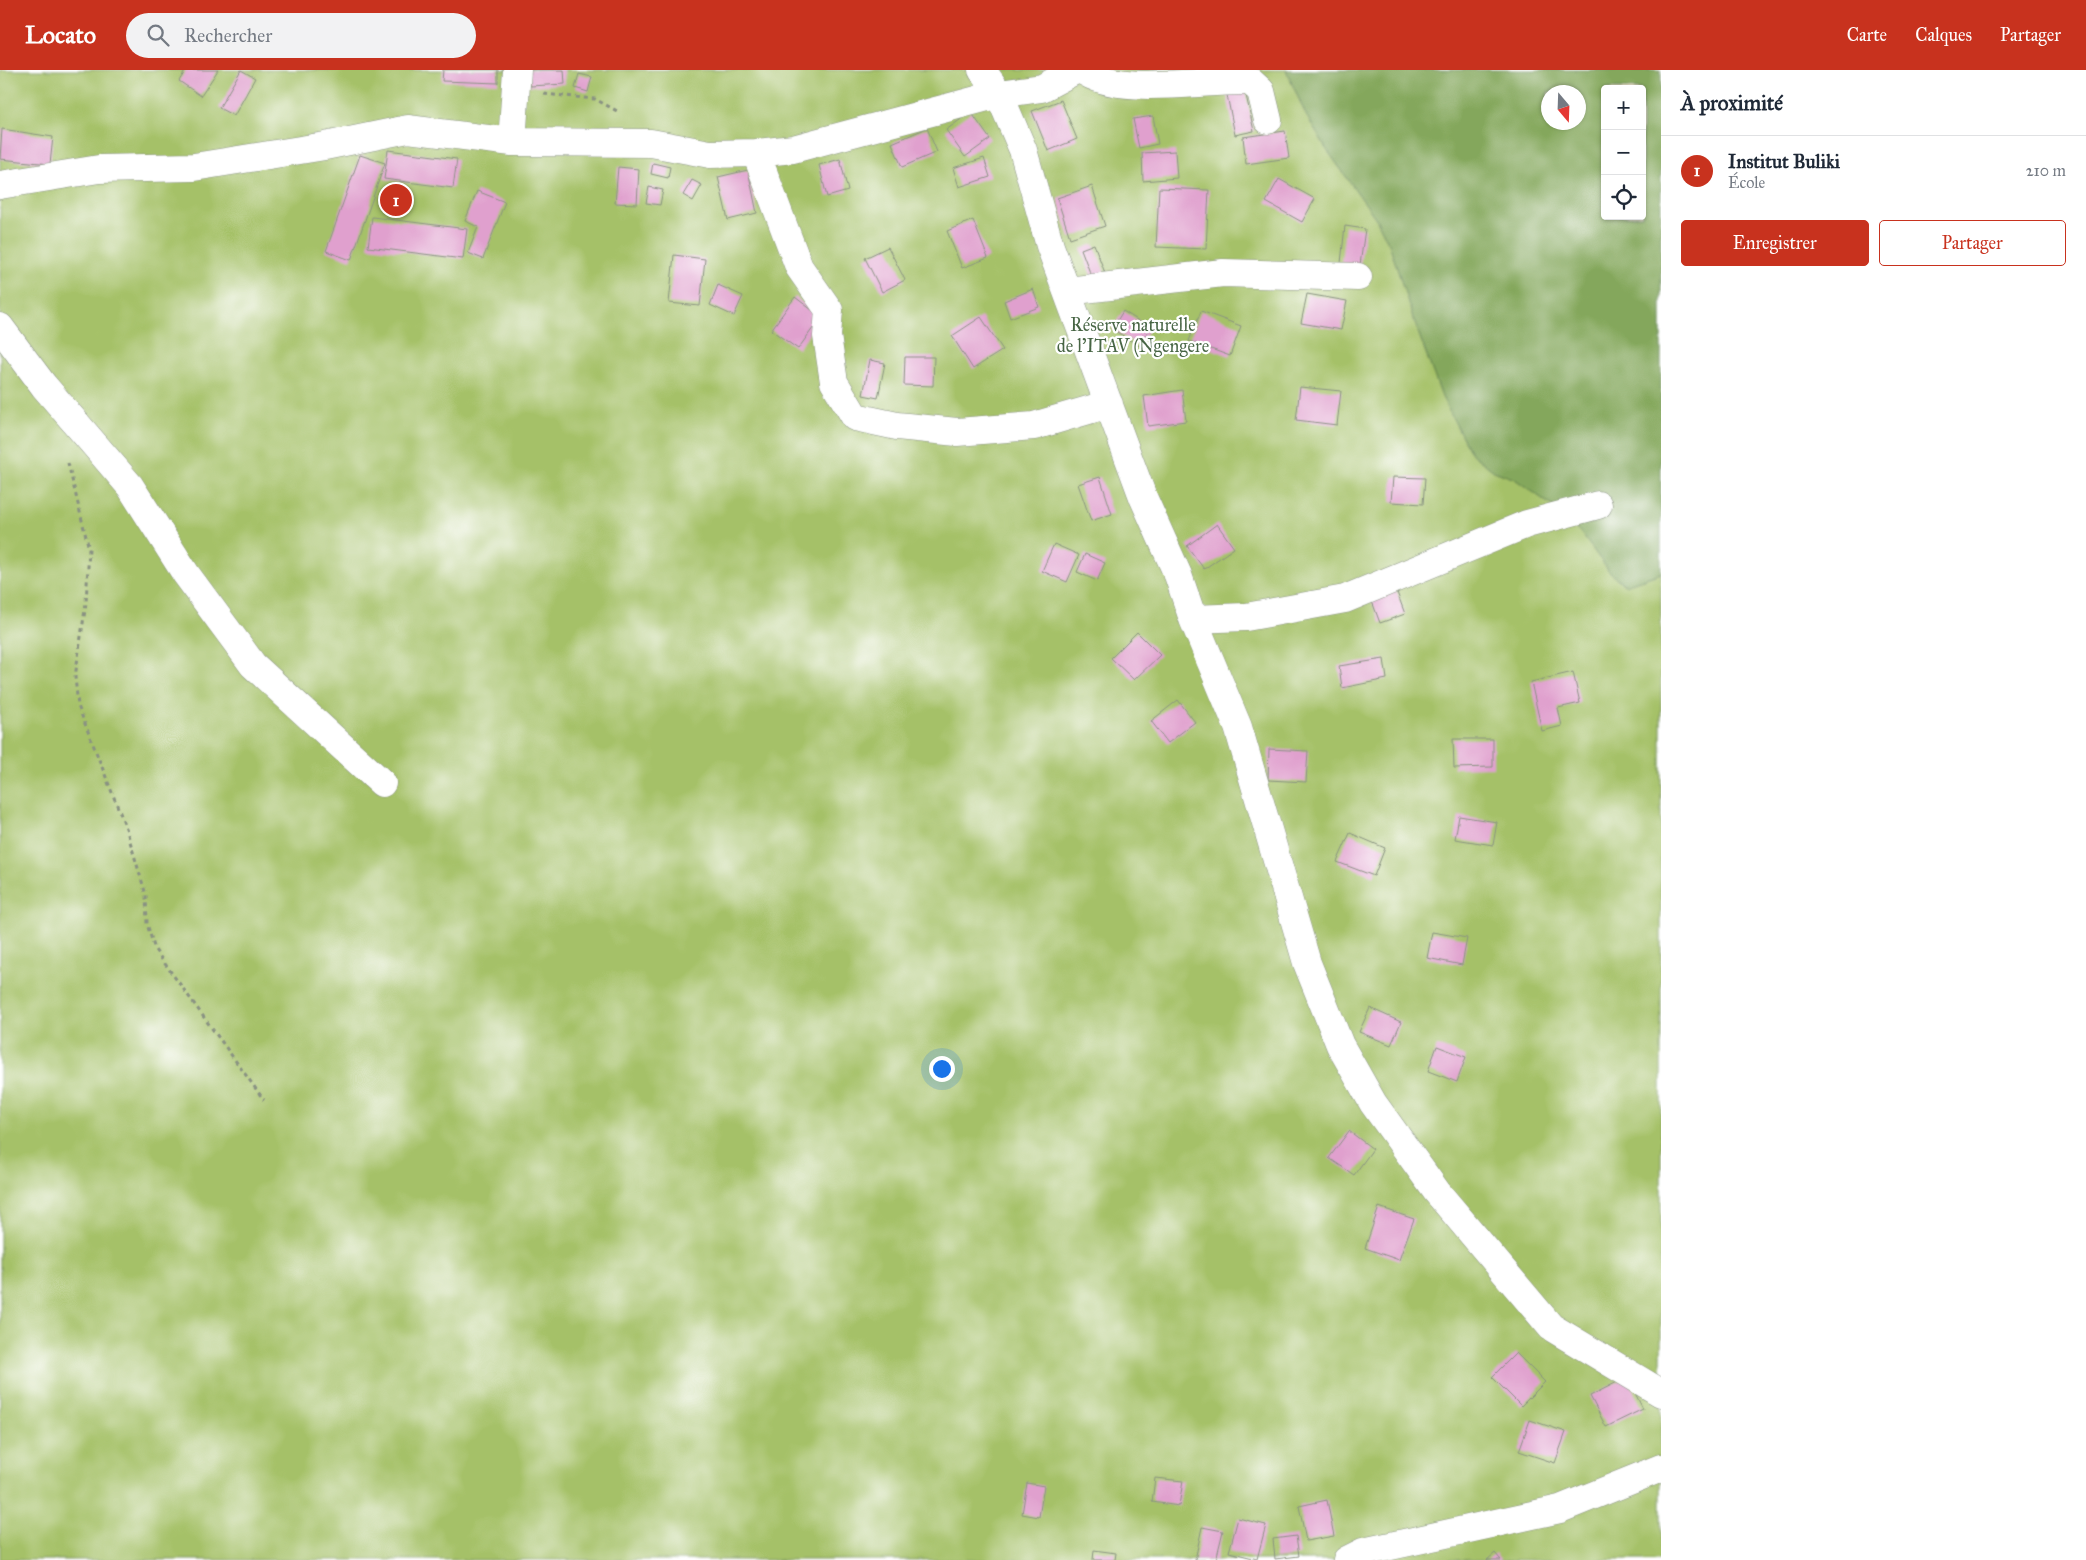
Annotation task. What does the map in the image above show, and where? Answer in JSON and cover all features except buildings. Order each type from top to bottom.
[{"type":"street","points":[[982,70],[1000,94],[1023,150],[1050,246],[1143,497],[1178,575],[1193,619],[1238,727],[1307,963],[1340,1045],[1373,1103],[1437,1192],[1552,1327],[1661,1394]]},
{"type":"street","points":[[0,186],[99,169],[194,167],[325,146],[408,129],[512,142],[650,143],[710,154],[756,153],[793,149],[1000,94],[1042,88],[1076,70]]},
{"type":"street","points":[[1082,70],[1089,75],[1107,81],[1134,83],[1195,84],[1222,80],[1250,81],[1261,91],[1268,120]]},
{"type":"street","points":[[512,142],[517,80]]},
{"type":"street","points":[[756,153],[799,267],[828,310],[827,336],[834,382],[855,417],[897,426],[957,432],[1034,426],[1109,404]]},
{"type":"street","points":[[1067,291],[1222,273],[1358,277]]},
{"type":"street","points":[[0,327],[44,386],[130,486],[186,574],[253,665],[382,783]]},
{"type":"street","points":[[1193,619],[1246,617],[1345,599],[1527,524],[1598,505]]},
{"type":"street","points":[[1347,1560],[1363,1552],[1560,1509],[1661,1468]]},
{"type":"path","points":[[517,80],[595,99],[621,113]]},
{"type":"path","points":[[68,462],[89,548],[86,603],[75,677],[78,706],[126,828],[146,895],[148,924],[155,950],[264,1100]]},
{"type":"green space","name":"Réserve naturelle de l'ITAV (Ngengere","points":[[0,70],[1286,70],[1306,115],[1325,147],[1377,220],[1390,246],[1413,318],[1442,397],[1473,455],[1494,471],[1515,479],[1555,508],[1580,532],[1609,571],[1624,585],[1661,573],[1661,1560],[0,1560]]},
{"type":"green space","points":[[1286,70],[1661,70],[1661,573],[1625,585],[1609,571],[1580,532],[1555,508],[1515,479],[1494,471],[1473,455],[1442,397],[1413,318],[1390,246],[1377,220],[1325,147],[1306,115]]},
{"type":"place","name":"Institut Buliki","points":[[396,200]]}]
